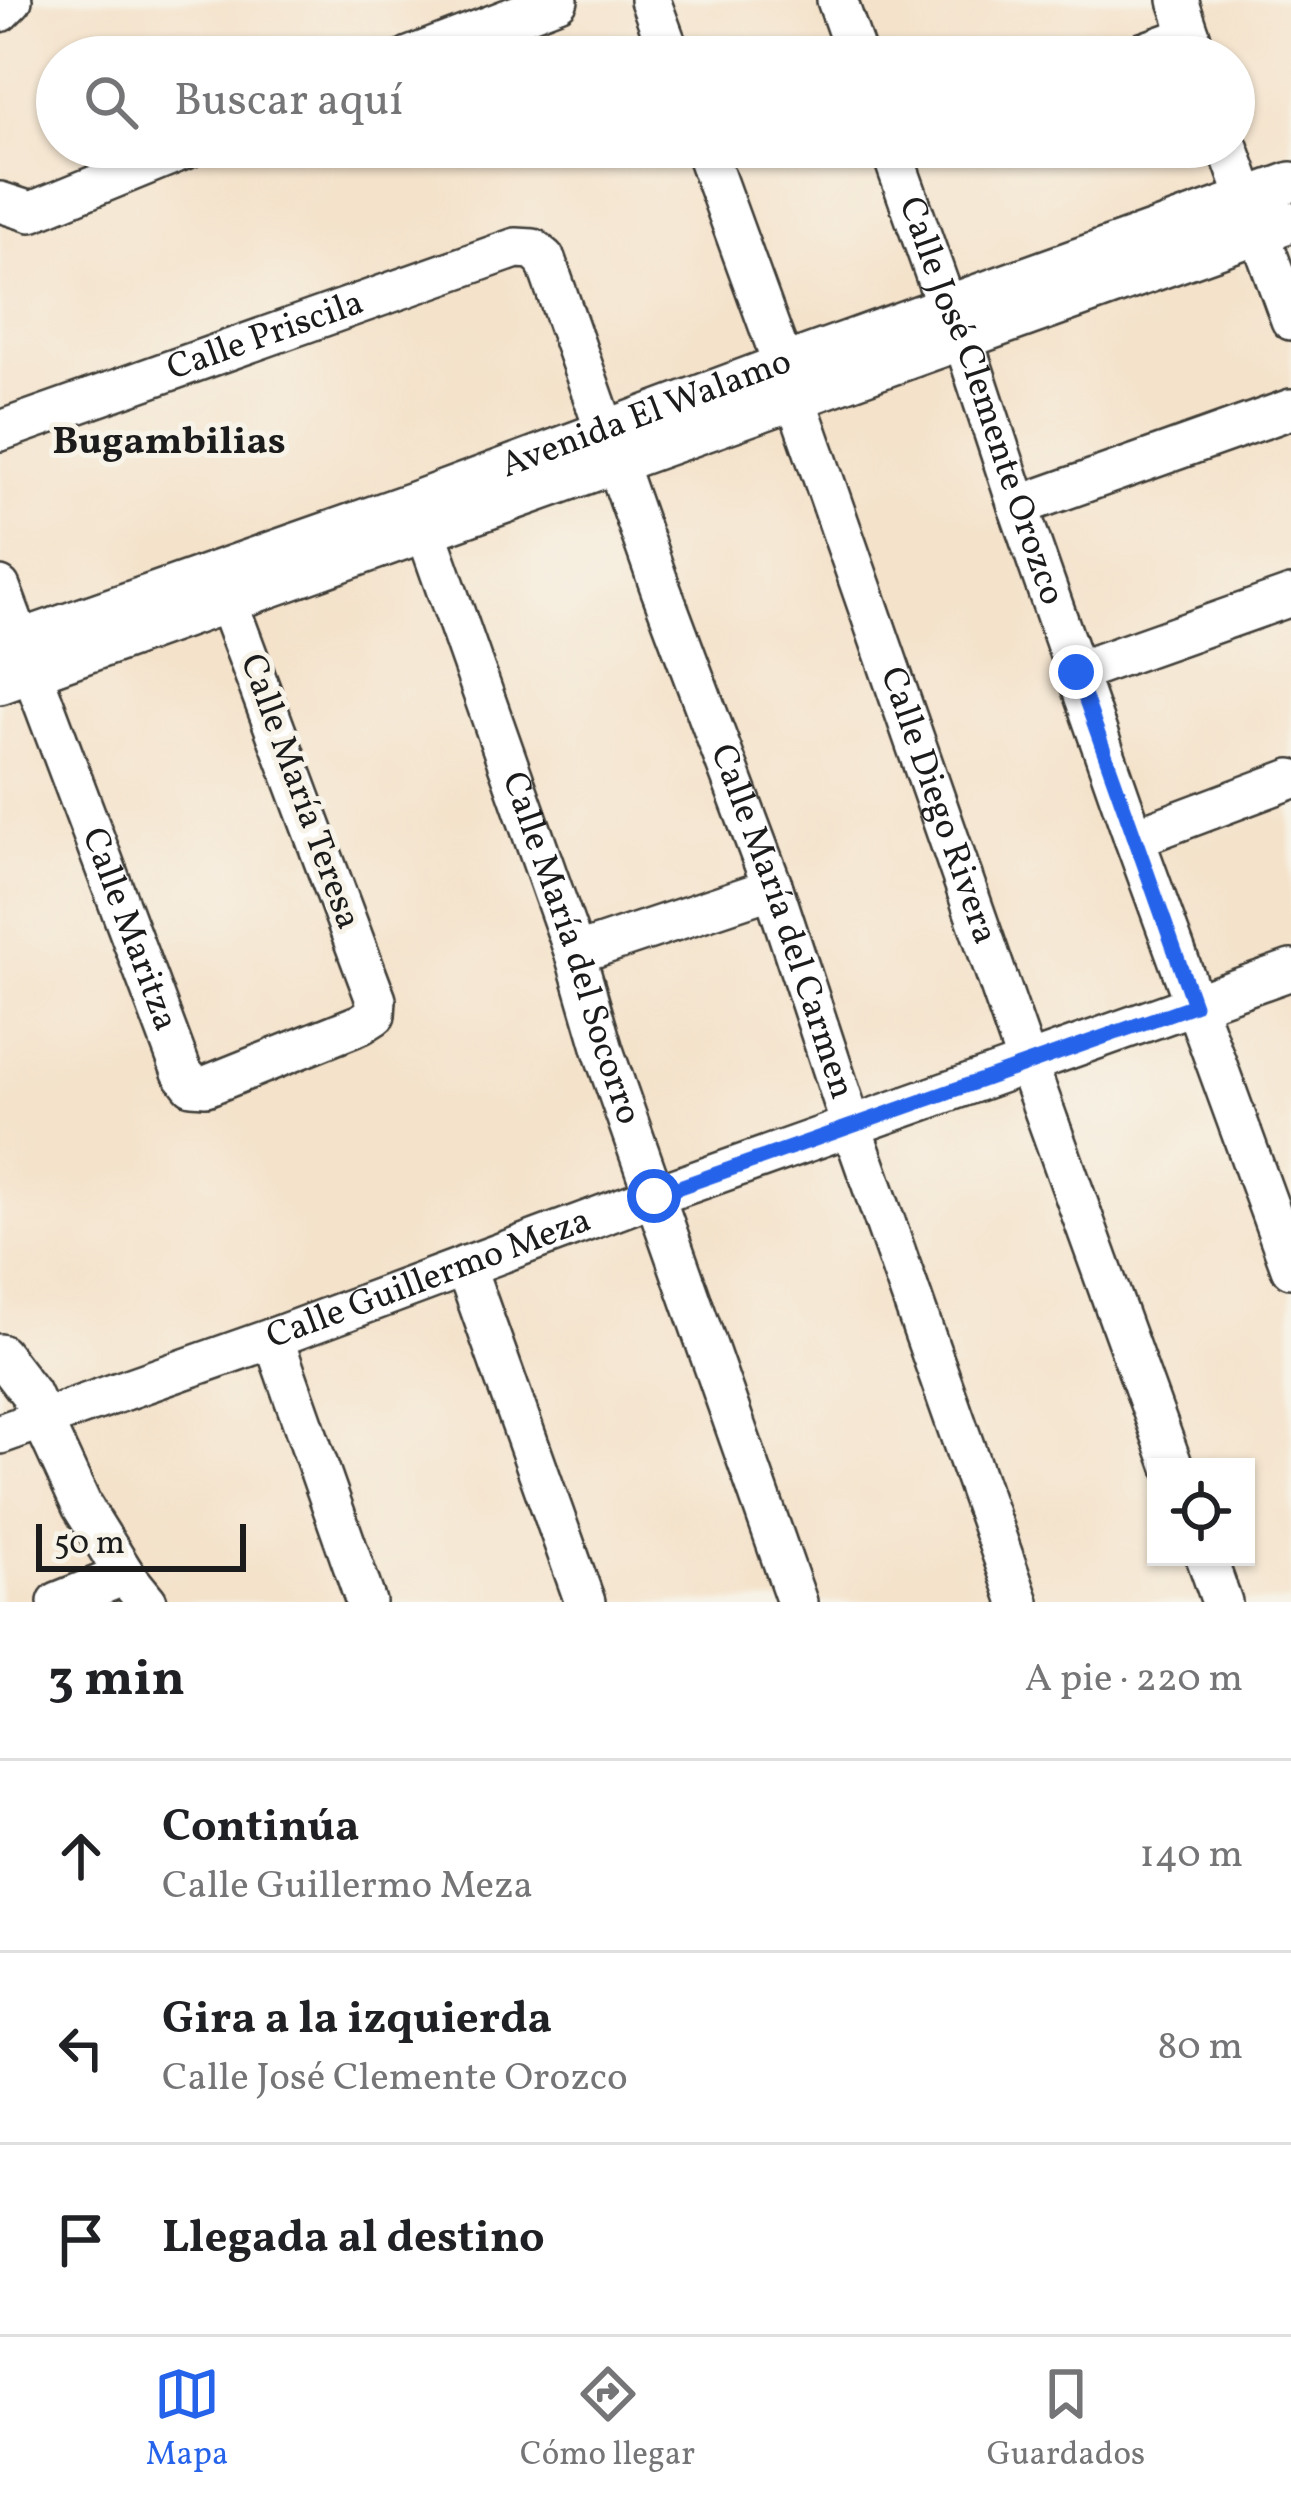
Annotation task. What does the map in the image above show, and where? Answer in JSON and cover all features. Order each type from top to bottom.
[{"type":"street","points":[[439,36],[469,15],[558,0]]},
{"type":"street","points":[[650,0],[663,36]]},
{"type":"street","points":[[837,0],[850,36]]},
{"type":"street","points":[[10,213],[133,168]]},
{"type":"street","name":"Calle Diego Rivera","points":[[712,168],[1170,1458]]},
{"type":"street","name":"Calle José Clemente Orozco","points":[[898,168],[1194,1005],[1273,1163],[1291,1268]]},
{"type":"street","points":[[1239,168],[1265,218],[1291,320]]},
{"type":"street","name":"Avenida El Walamo","points":[[12,660],[955,322],[1265,218],[1291,182]]},
{"type":"street","name":"Calle Priscila","points":[[0,431],[516,248],[532,249]]},
{"type":"street","name":"Calle María del Carmen","points":[[532,249],[545,259],[661,590],[773,887],[1019,1602]]},
{"type":"street","points":[[1018,506],[1291,409]]},
{"type":"street","name":"Calle María del Socorro","points":[[421,517],[797,1602]]},
{"type":"street","name":"Calle Maritza","points":[[0,587],[12,660],[182,1072],[192,1085],[206,1086],[375,1015]]},
{"type":"street","name":"Calle María Teresa","points":[[222,587],[376,1000],[375,1015]]},
{"type":"street","points":[[1076,672],[1291,596]]},
{"type":"street","points":[[1134,838],[1291,779]]},
{"type":"street","points":[[575,954],[773,887]]},
{"type":"street","name":"Calle Guillermo Meza","points":[[0,1434],[1291,970]]},
{"type":"street","points":[[465,1266],[585,1602]]},
{"type":"street","points":[[273,1338],[366,1602]]},
{"type":"street","points":[[0,1354],[30,1393],[82,1506],[136,1588],[58,1602]]},
{"type":"street","points":[[1209,1566],[1222,1602]]},
{"type":"district","name":"Bugambilias","points":[[169,443]]},
{"type":"route","points":[[654,1196],[1194,1005],[1076,672]]}]
